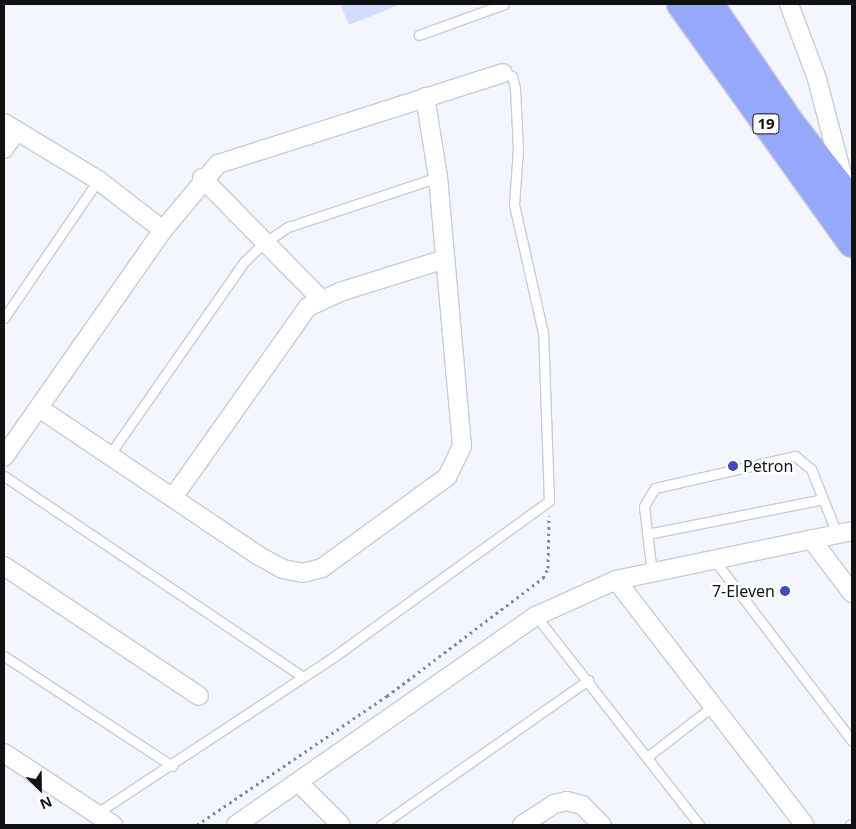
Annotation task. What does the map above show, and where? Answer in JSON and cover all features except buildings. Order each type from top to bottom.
[{"type":"highway","name":"19","points":[[680,4],[852,243]]},
{"type":"highway","name":"19","points":[[709,4],[791,124],[850,200]]},
{"type":"street","points":[[789,4],[817,79],[850,200]]},
{"type":"street","points":[[4,457],[163,230],[202,178],[237,155],[503,73]]},
{"type":"street","points":[[40,408],[174,496],[261,557],[283,569],[303,573],[322,568],[447,477],[462,446],[438,177],[425,97]]},
{"type":"street","points":[[4,149],[10,127],[98,180],[163,230]]},
{"type":"street","points":[[202,178],[321,299]]},
{"type":"street","points":[[174,496],[308,308],[321,299],[446,258]]},
{"type":"street","points":[[238,825],[536,616],[616,580],[653,575],[844,533]]},
{"type":"street","points":[[811,539],[852,593]]},
{"type":"street","points":[[4,566],[199,696]]},
{"type":"street","points":[[616,580],[805,825]]},
{"type":"street","points":[[4,752],[113,825]]},
{"type":"street","points":[[299,782],[342,825]]},
{"type":"street","points":[[522,825],[554,804],[567,802],[582,804],[602,825]]},
{"type":"lane","points":[[419,34],[504,4]]},
{"type":"lane","points":[[97,813],[172,766],[303,677],[550,501],[543,333],[514,204],[518,150],[515,88],[512,76],[503,73]]},
{"type":"lane","points":[[110,454],[244,262],[264,243],[288,227],[438,177]]},
{"type":"lane","points":[[4,318],[98,180]]},
{"type":"lane","points":[[653,575],[644,506],[655,488],[795,456],[811,469],[823,498],[844,533]]},
{"type":"lane","points":[[4,476],[303,677]]},
{"type":"lane","points":[[647,534],[823,498]]},
{"type":"lane","points":[[715,561],[852,741]]},
{"type":"lane","points":[[536,616],[588,680],[699,825]]},
{"type":"lane","points":[[4,656],[172,766]]},
{"type":"lane","points":[[381,825],[588,680]]},
{"type":"lane","points":[[646,757],[713,706]]},
{"type":"path","points":[[198,825],[387,696],[543,578],[548,568],[550,501]]},
{"type":"shaded area","points":[[340,4],[401,4],[349,25]]},
{"type":"place","name":"Petron","points":[[733,466]]},
{"type":"place","name":"7-Eleven","points":[[785,591]]}]
